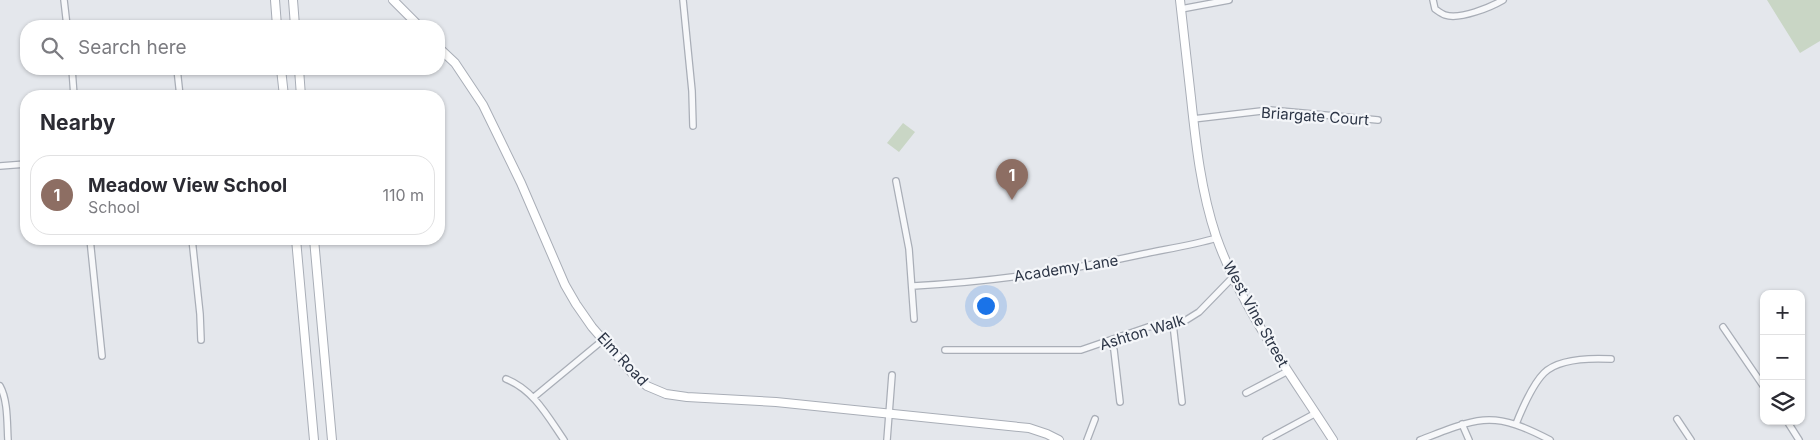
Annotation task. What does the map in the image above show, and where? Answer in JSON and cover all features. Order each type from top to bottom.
[{"type":"main road","points":[[275,0],[277,20]]},
{"type":"main road","points":[[293,0],[295,20]]},
{"type":"main road","points":[[393,0],[413,20]]},
{"type":"main road","name":"West Vine Street","points":[[1180,0],[1197,156],[1202,187],[1217,238],[1233,277],[1260,326],[1333,440]]},
{"type":"main road","name":"Elm Road","points":[[445,54],[455,63],[483,105],[517,175],[565,285],[576,304],[603,340],[639,380],[647,386],[666,394],[686,398],[784,403],[1029,428],[1059,440]]},
{"type":"main road","points":[[282,75],[283,90]]},
{"type":"main road","points":[[299,75],[301,90]]},
{"type":"main road","points":[[297,245],[314,440]]},
{"type":"main road","points":[[315,245],[332,440]]},
{"type":"street","points":[[64,0],[66,20]]},
{"type":"street","points":[[683,0],[692,91],[693,126]]},
{"type":"street","points":[[1181,9],[1229,0]]},
{"type":"street","points":[[1433,0],[1435,9],[1445,15],[1455,16],[1480,11],[1503,0]]},
{"type":"street","points":[[72,75],[74,90]]},
{"type":"street","points":[[178,75],[179,90]]},
{"type":"street","name":"Briargate Court","points":[[1193,119],[1270,110],[1378,120]]},
{"type":"street","points":[[0,166],[20,164]]},
{"type":"street","points":[[896,181],[910,249],[914,319]]},
{"type":"street","name":"Academy Lane","points":[[913,286],[989,280],[1062,270],[1104,263],[1217,238]]},
{"type":"street","points":[[91,245],[102,356]]},
{"type":"street","points":[[193,245],[201,340]]},
{"type":"street","name":"Ashton Walk","points":[[944,350],[1082,350],[1148,328],[1183,322],[1199,312],[1233,277]]},
{"type":"street","points":[[1173,324],[1182,402]]},
{"type":"street","points":[[1723,327],[1760,381]]},
{"type":"street","points":[[534,397],[603,340]]},
{"type":"street","points":[[1110,341],[1114,350],[1120,402]]},
{"type":"street","points":[[1516,424],[1536,384],[1550,368],[1590,359],[1611,359]]},
{"type":"street","points":[[1246,393],[1288,371]]},
{"type":"street","points":[[887,440],[892,375]]},
{"type":"street","points":[[506,380],[514,383],[534,397],[564,440]]},
{"type":"street","points":[[0,386],[3,392],[8,440]]},
{"type":"street","points":[[1266,440],[1316,413]]},
{"type":"street","points":[[1087,440],[1096,419]]},
{"type":"street","points":[[1420,440],[1462,424],[1476,420],[1493,419],[1516,424],[1550,440]]},
{"type":"street","points":[[1677,419],[1691,440]]},
{"type":"street","points":[[1462,424],[1469,440]]},
{"type":"street","points":[[1790,425],[1799,440]]},
{"type":"green space","points":[[1767,0],[1820,0],[1820,41],[1800,53]]},
{"type":"green space","points":[[903,123],[915,132],[899,152],[887,143]]},
{"type":"place","name":"Meadow View School","points":[[1012,200]]}]
